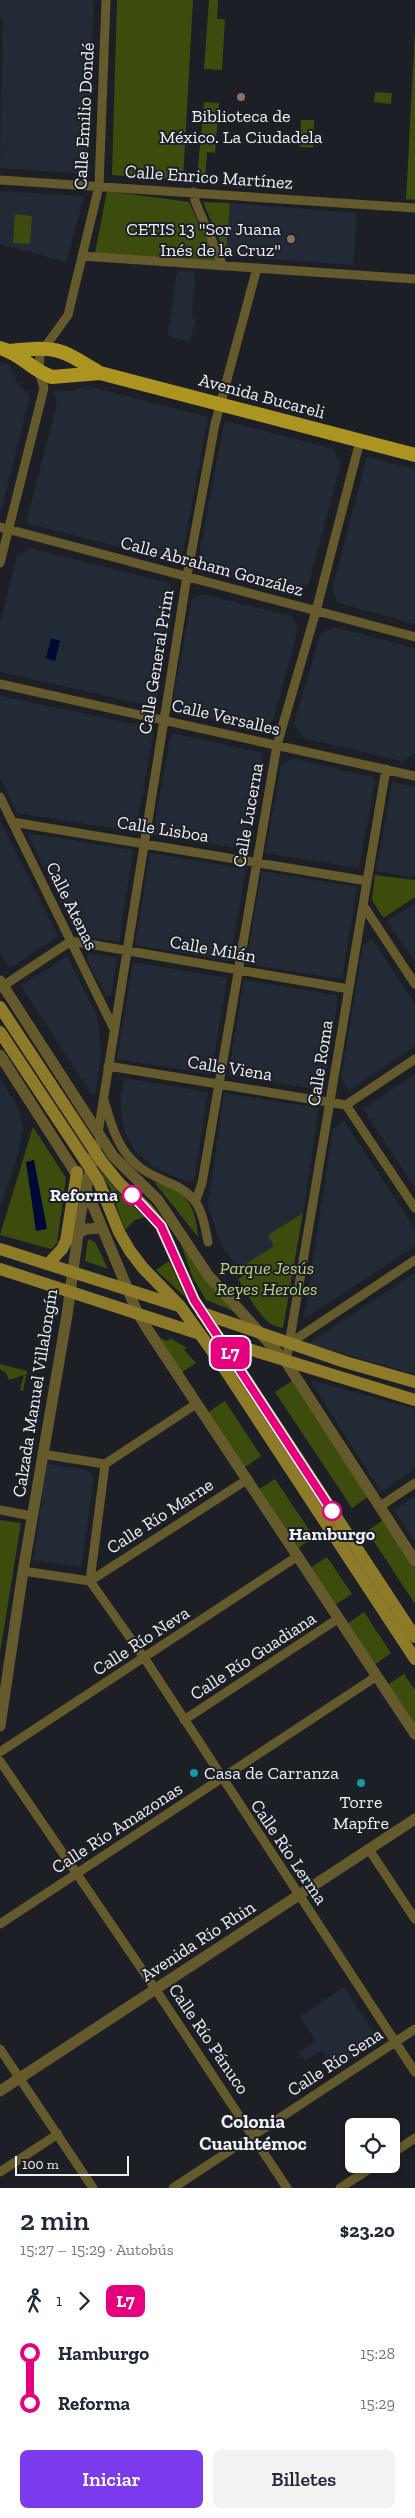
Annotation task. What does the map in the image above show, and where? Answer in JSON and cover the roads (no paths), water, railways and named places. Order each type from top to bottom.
[{"type":"main road","name":"Avenida Bucareli","points":[[5,349],[44,347],[66,352],[100,373],[415,455]]},
{"type":"main road","name":"Avenida Bucareli","points":[[5,349],[45,374],[61,377],[100,373]]},
{"type":"main road","points":[[0,1007],[94,1151],[120,1184],[147,1209],[161,1226],[170,1243],[182,1276],[203,1314],[415,1637]]},
{"type":"main road","points":[[0,1032],[91,1168],[130,1251],[143,1268],[180,1306],[415,1659]]},
{"type":"main road","points":[[49,1263],[62,1249],[66,1241],[76,1172]]},
{"type":"main road","points":[[0,1249],[72,1270],[290,1343],[415,1382]]},
{"type":"main road","points":[[0,1270],[286,1362],[415,1400]]},
{"type":"street","name":"Calle Emilio Dondé","points":[[39,371],[40,354],[58,332],[68,315],[99,186],[106,0]]},
{"type":"street","name":"Calle Enrico Martínez","points":[[0,180],[415,208]]},
{"type":"street","points":[[194,192],[195,201],[223,266]]},
{"type":"street","points":[[82,256],[415,279]]},
{"type":"street","name":"Calle General Prim","points":[[108,1066],[187,576],[220,404],[257,268]]},
{"type":"street","points":[[0,563],[4,528],[44,388],[39,371]]},
{"type":"street","name":"Calle Lucerna","points":[[196,1200],[202,1183],[277,745],[316,611],[360,441]]},
{"type":"street","name":"Calle Abraham González","points":[[4,528],[415,637]]},
{"type":"street","name":"Calle Versalles","points":[[0,684],[415,776]]},
{"type":"street","name":"Calle Roma","points":[[286,1362],[386,770]]},
{"type":"street","name":"Calle Atenas","points":[[0,798],[114,1029]]},
{"type":"street","name":"Calle Lisboa","points":[[12,822],[144,842],[367,881]]},
{"type":"street","points":[[363,905],[415,984]]},
{"type":"street","points":[[71,941],[1,985],[122,1167],[150,1191],[166,1210],[199,1263],[216,1286],[286,1362],[415,1561]]},
{"type":"street","name":"Calle Milán","points":[[71,941],[349,989]]},
{"type":"street","points":[[0,1055],[86,1189],[138,1314],[415,1734]]},
{"type":"street","points":[[415,1059],[346,1105],[415,1208]]},
{"type":"street","name":"Calle Viena","points":[[108,1066],[346,1105]]},
{"type":"street","name":"Calzada Manuel Villalongín","points":[[0,1726],[78,1232],[98,1133],[108,1066]]},
{"type":"street","points":[[104,1098],[113,1130],[127,1155],[144,1172],[178,1187],[196,1200],[208,1242]]},
{"type":"street","points":[[78,1232],[86,1229],[101,1228]]},
{"type":"street","points":[[290,1343],[415,1260]]},
{"type":"street","points":[[42,1454],[105,1464],[196,1404]]},
{"type":"street","points":[[23,1571],[90,1581],[105,1464]]},
{"type":"street","name":"Calle Río Marne","points":[[90,1581],[248,1479]]},
{"type":"street","points":[[379,1506],[415,1482]]},
{"type":"street","points":[[0,1510],[32,1516]]},
{"type":"street","name":"Calle Río Neva","points":[[0,1752],[145,1659],[298,1556]]},
{"type":"street","name":"Calle Río Lerma","points":[[90,1581],[145,1659],[221,1779],[415,2072]]},
{"type":"street","name":"Calle Río Guadiana","points":[[184,1720],[339,1618]]},
{"type":"street","name":"Calle Río Amazonas","points":[[0,1924],[377,1676]]},
{"type":"street","name":"Calle Río Pánuco","points":[[0,1761],[156,1990],[287,2188]]},
{"type":"street","name":"Avenida Río Rhin","points":[[0,2091],[370,1851],[415,1819]]},
{"type":"street","points":[[370,1851],[415,1919]]},
{"type":"street","name":"Calle Río Sena","points":[[173,2188],[415,2029]]},
{"type":"street","points":[[0,2049],[93,2188]]},
{"type":"street","points":[[0,2172],[58,2134]]},
{"type":"street","points":[[400,2148],[415,2138]]},
{"type":"street","points":[[340,2188],[363,2173]]},
{"type":"water","points":[[51,638],[60,641],[55,661],[46,658]]},
{"type":"water","points":[[34,1160],[47,1229],[36,1231],[26,1162]]},
{"type":"place","name":"Biblioteca de México. La Ciudadela","points":[[241,97]]},
{"type":"place","name":"CETIS 13 \"Sor Juana Inés de la Cruz\"","points":[[291,239]]},
{"type":"place","name":"Reforma","points":[[132,1195]]},
{"type":"place","name":"Hamburgo","points":[[332,1511]]},
{"type":"place","name":"Casa de Carranza","points":[[194,1773]]},
{"type":"place","name":"Torre Mapfre","points":[[361,1783]]},
{"type":"district","name":"Colonia Cuauhtémoc","points":[[253,2132]]},
{"type":"park label","name":"Parque Jesús Reyes Heroles","points":[[267,1278]]}]
